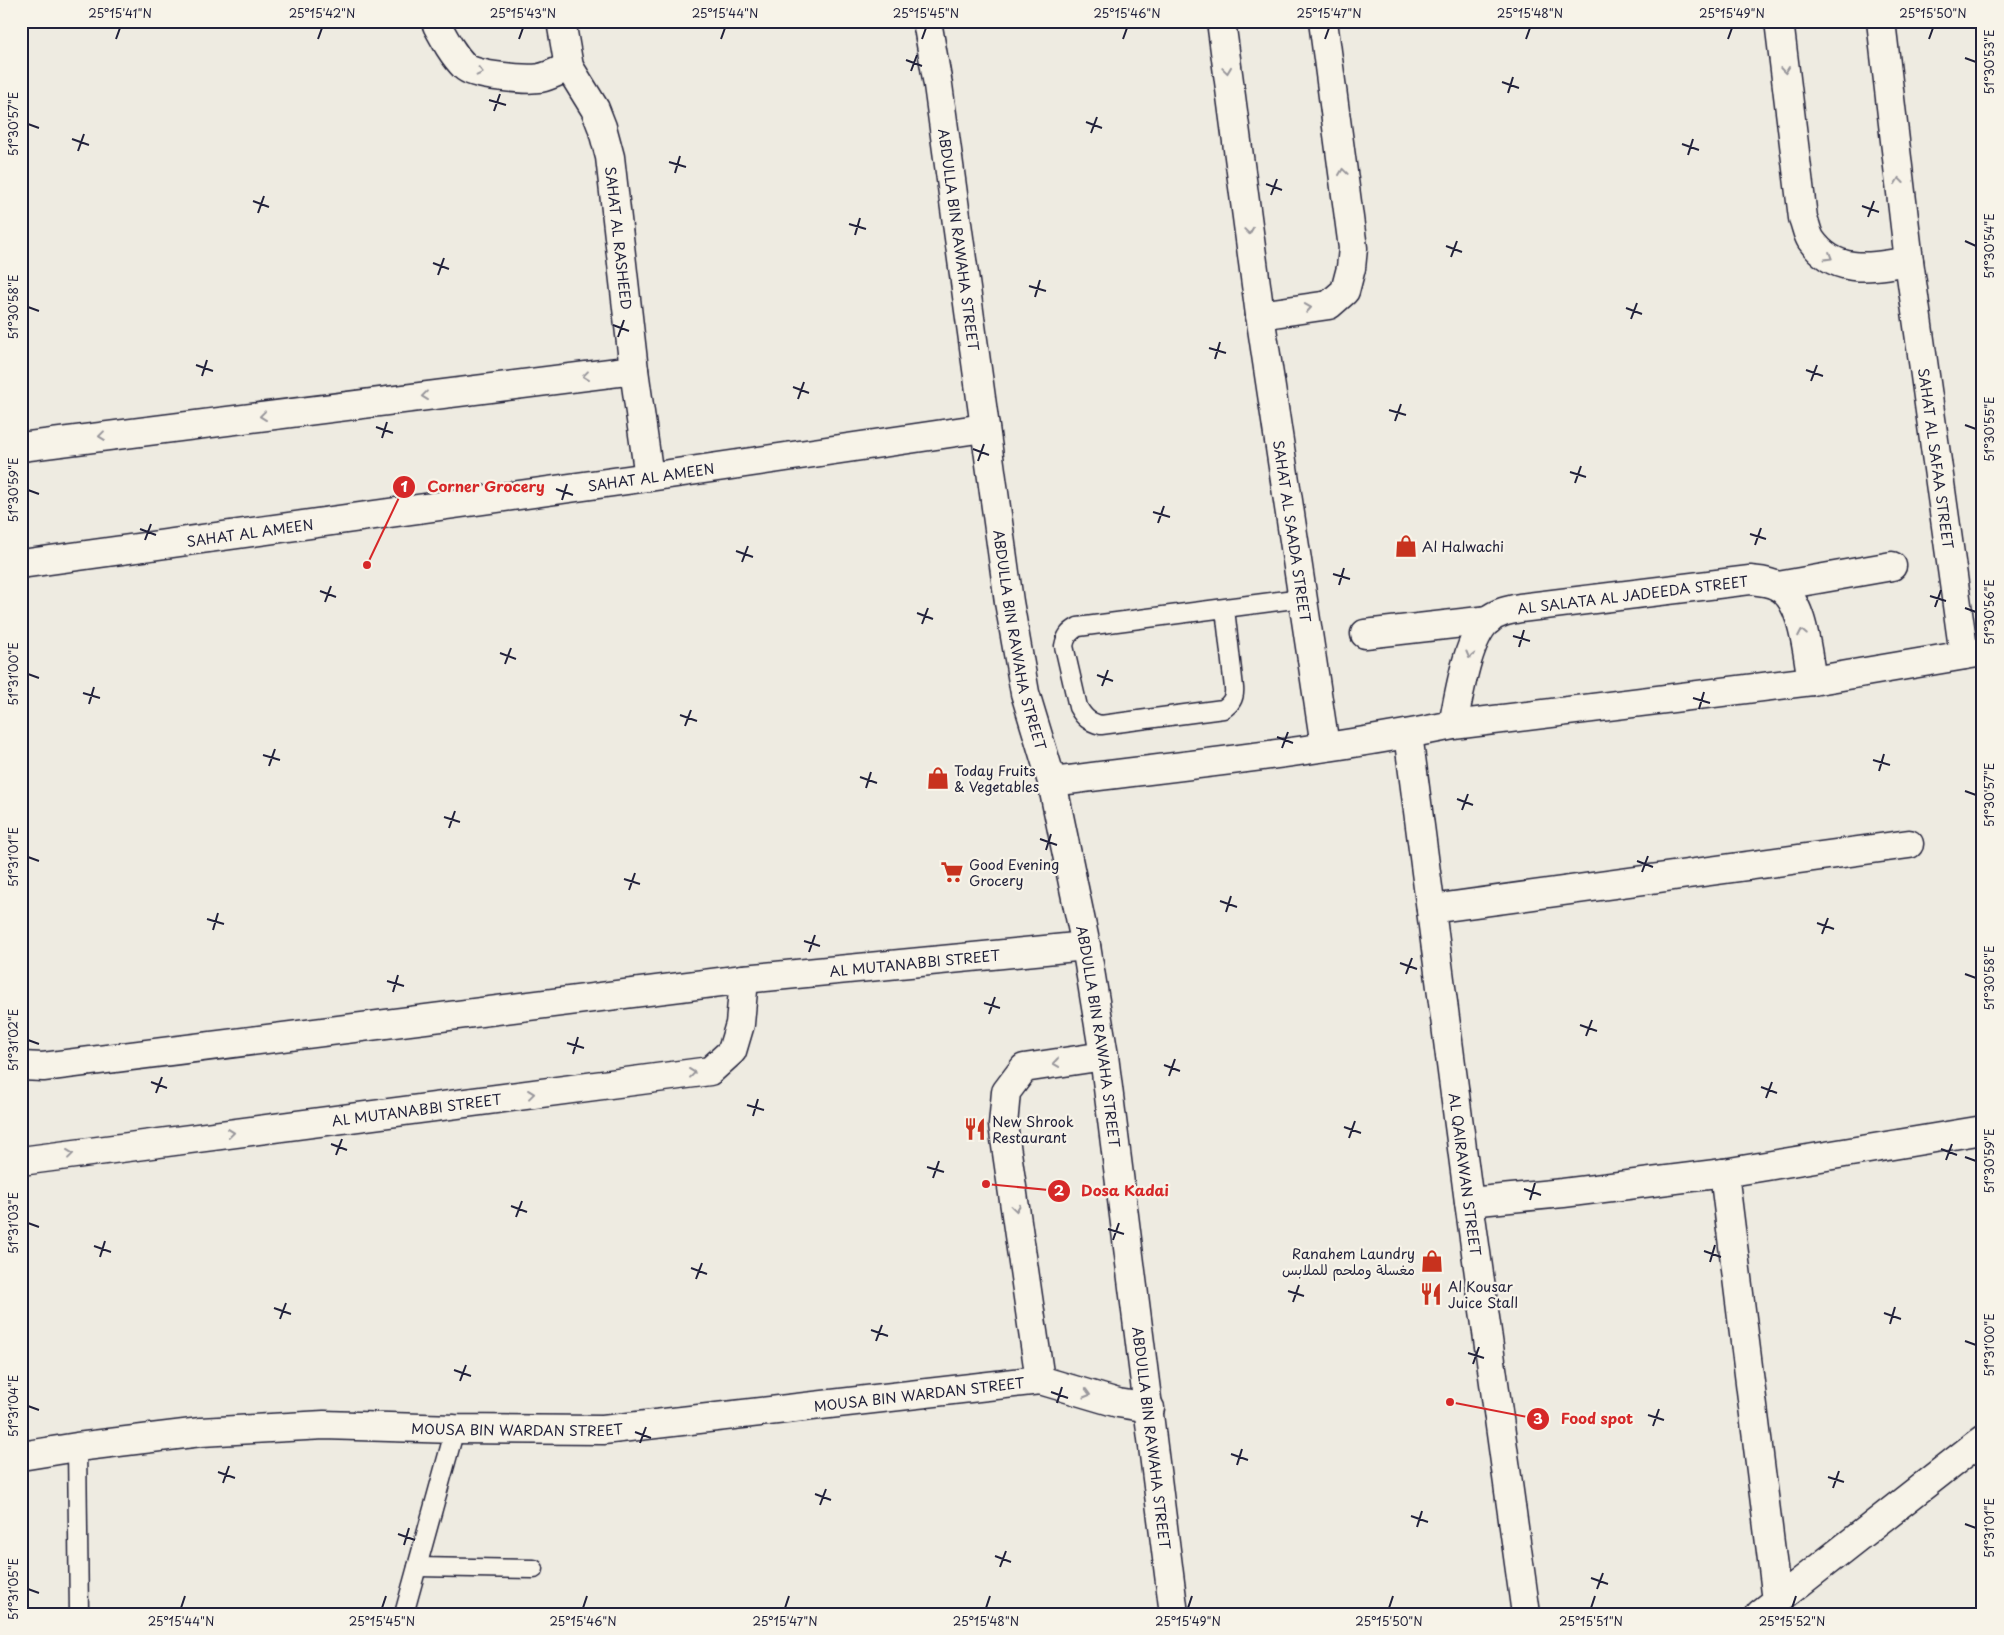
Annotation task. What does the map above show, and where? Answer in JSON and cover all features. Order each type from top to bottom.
[{"type":"street","points":[[437,21],[437,26],[451,49],[467,68],[498,76],[541,78],[569,67]]},
{"type":"street","name":"SAHAT AL RASHEED","points":[[561,21],[569,67],[595,109],[610,157],[634,370],[649,477]]},
{"type":"street","name":"ABDULLA BIN RAWAHA STREET","points":[[927,21],[938,85],[1009,602],[1025,693],[1052,782],[1086,946],[1104,1056],[1150,1408],[1174,1614]]},
{"type":"street","name":"SAHAT AL SAADA STREET","points":[[1221,21],[1260,315],[1325,746]]},
{"type":"street","points":[[1260,315],[1329,305],[1345,291],[1352,268],[1353,248],[1323,21]]},
{"type":"street","points":[[1779,21],[1803,218],[1810,239],[1825,256],[1845,266],[1867,267],[1909,261]]},
{"type":"street","name":"SAHAT AL SAFAA STREET","points":[[1881,21],[1909,261],[1974,654]]},
{"type":"street","points":[[21,446],[634,370]]},
{"type":"street","name":"SAHAT AL AMEEN","points":[[21,564],[649,477],[984,428]]},
{"type":"street","name":"AL SALATA AL JADEEDA STREET","points":[[1452,724],[1471,647],[1478,632],[1489,620],[1503,611],[1750,580],[1764,581],[1778,586],[1892,566]]},
{"type":"street","points":[[1778,586],[1790,597],[1798,611],[1812,681]]},
{"type":"street","name":"AL SALATA AL JADEEDA STREET","points":[[1365,634],[1489,620]]},
{"type":"street","points":[[1052,782],[1408,734],[1452,724],[1812,681],[1974,654]]},
{"type":"street","name":"AL QAIRAWAN STREET","points":[[1408,734],[1526,1614]]},
{"type":"street","points":[[1431,909],[1909,844]]},
{"type":"street","name":"AL MUTANABBI STREET","points":[[21,1066],[43,1067],[744,979],[1086,946]]},
{"type":"street","name":"AL MUTANABBI STREET","points":[[21,1161],[710,1071],[732,1051],[740,1024],[744,979]]},
{"type":"street","name":"MOUSA BIN WARDAN STREET","points":[[1040,1380],[1004,1125],[1006,1092],[1024,1068],[1104,1056]]},
{"type":"street","points":[[1470,1202],[1563,1193],[1724,1173],[1983,1130]]},
{"type":"street","points":[[1724,1173],[1768,1607]]},
{"type":"street","name":"MOUSA BIN WARDAN STREET","points":[[21,1456],[77,1446],[201,1432],[324,1425],[455,1429],[603,1430],[1040,1380],[1118,1403],[1150,1408]]},
{"type":"street","points":[[1768,1607],[1983,1439]]},
{"type":"lane","points":[[1225,609],[1234,688],[1232,700],[1228,706],[1223,709],[1101,725],[1091,722],[1083,716],[1078,707],[1064,646],[1065,638],[1078,627],[1302,598]]},
{"type":"lane","points":[[404,1614],[455,1429]]},
{"type":"lane","points":[[77,1446],[79,1614]]},
{"type":"lane","points":[[417,1568],[534,1569]]},
{"type":"place","name":"Al Halwachi","points":[[1406,546]]},
{"type":"place","name":"Corner Grocery","points":[[367,565]]},
{"type":"place","name":"Today Fruits & Vegetables","points":[[938,778]]},
{"type":"place","name":"Good Evening Grocery","points":[[952,872]]},
{"type":"place","name":"New Shrook Restaurant","points":[[975,1129]]},
{"type":"place","name":"Dosa Kadai","points":[[986,1184]]},
{"type":"place","name":"Ranahem Laundry مغسلة وملحم للملابس","points":[[1432,1261]]},
{"type":"place","name":"Al Kousar Juice Stall","points":[[1431,1294]]},
{"type":"place","name":"Food spot","points":[[1450,1402]]}]
